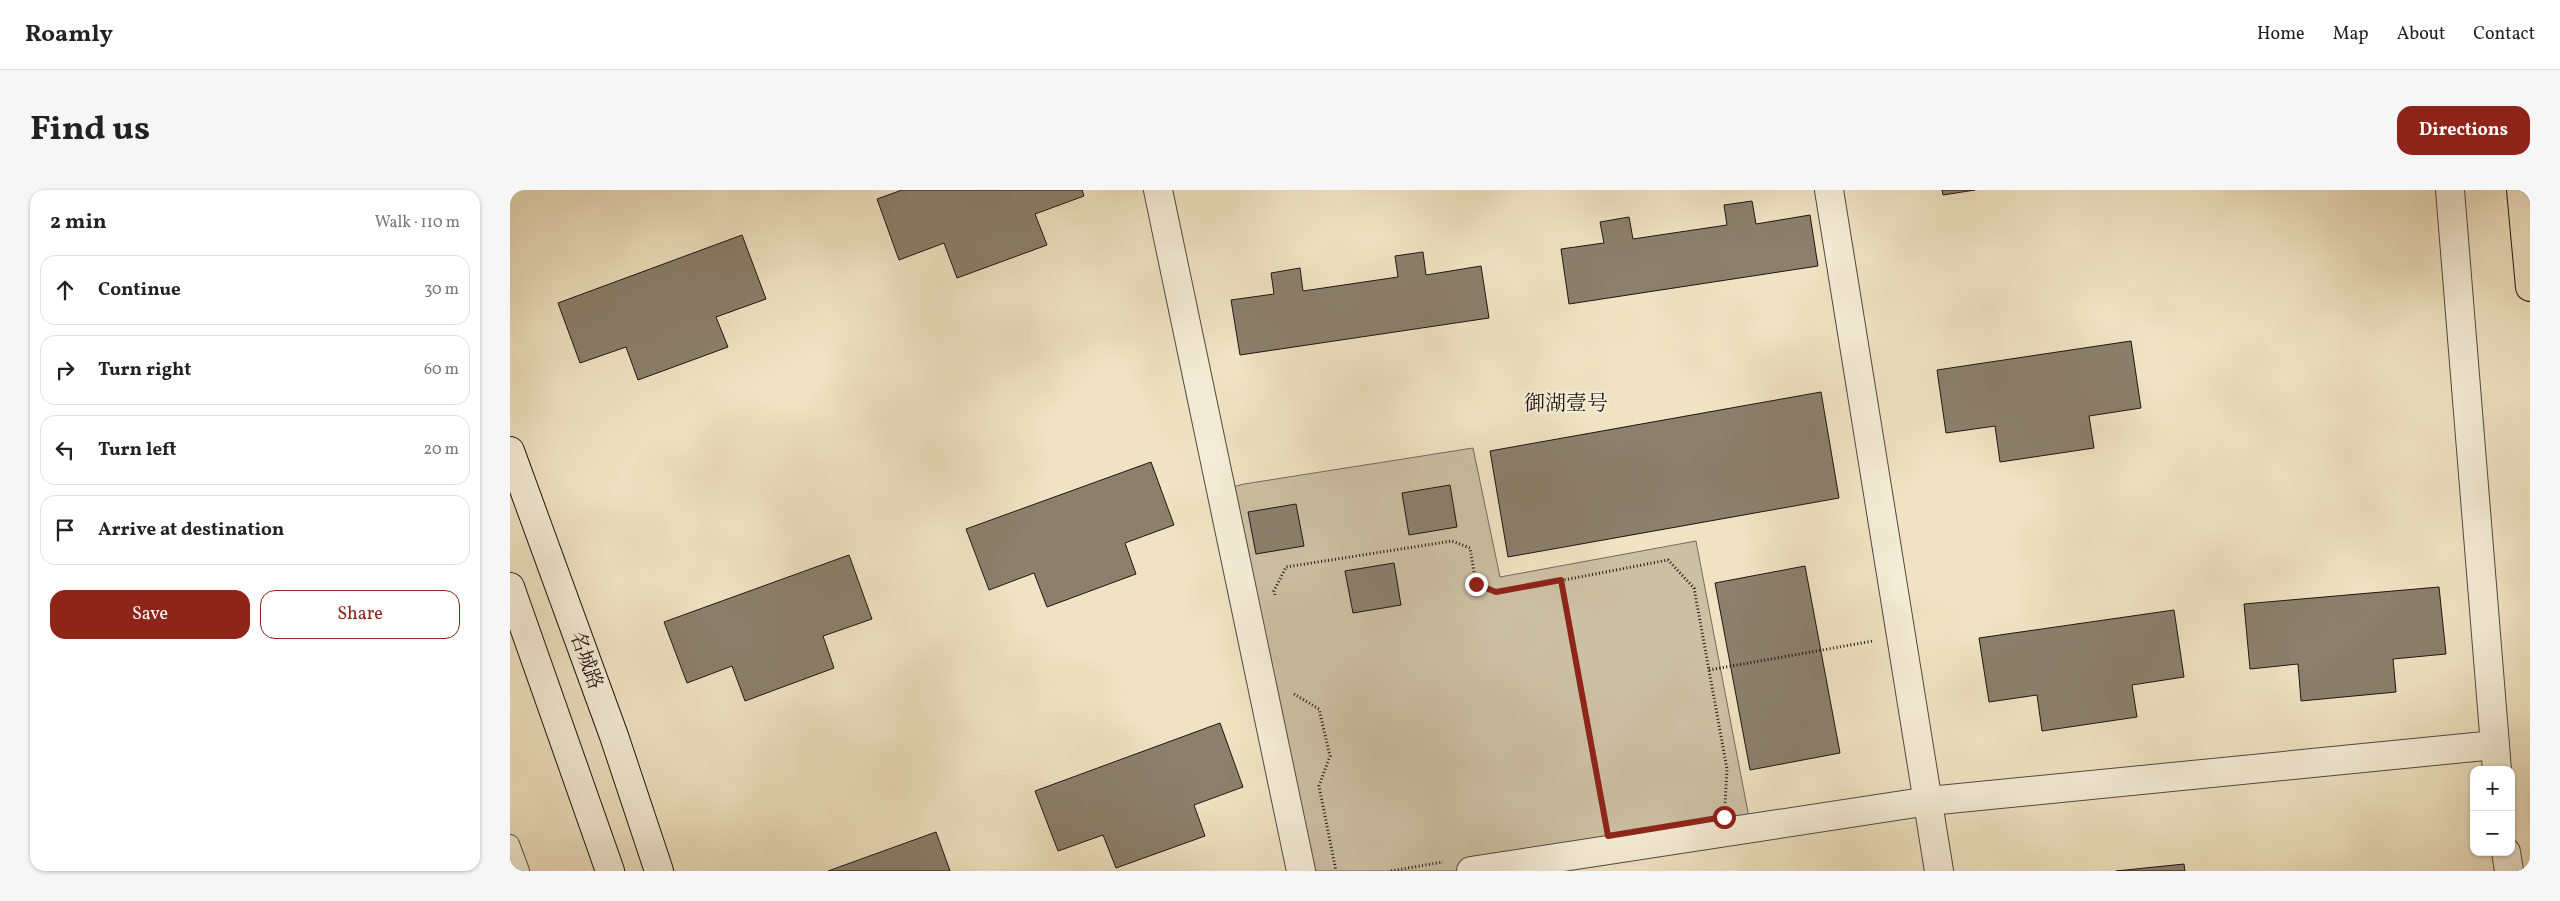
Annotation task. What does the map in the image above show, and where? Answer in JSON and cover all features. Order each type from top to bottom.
[{"type":"main road","points":[[2521,190],[2530,287]]},
{"type":"street","points":[[1158,190],[1301,871]]},
{"type":"street","points":[[1829,190],[1939,871]]},
{"type":"street","points":[[1460,866],[1929,801],[2496,757],[2450,190]]},
{"type":"street","name":"名城路","points":[[510,451],[614,736],[659,871]]},
{"type":"street","points":[[510,587],[610,871]]},
{"type":"street","points":[[2507,856],[2509,871]]},
{"type":"lane","points":[[510,844],[520,871]]},
{"type":"path","points":[[1276,600],[1274,591],[1286,568],[1452,541],[1470,548],[1476,584],[1496,592],[1668,560],[1694,588],[1727,769],[1725,807]]},
{"type":"path","points":[[1561,580],[1606,826]]},
{"type":"path","points":[[1709,670],[1902,636]]},
{"type":"path","points":[[1292,685],[1294,694],[1319,709],[1330,756],[1319,786],[1336,871]]},
{"type":"path","points":[[1391,871],[1460,866]]},
{"type":"shaded area","points":[[1473,448],[1500,577],[1696,541],[1751,828],[1471,871],[1301,871],[1221,490],[1244,484]]},
{"type":"building","points":[[902,190],[1082,190],[1084,196],[1035,214],[1047,245],[957,278],[944,243],[899,260],[877,199]]},
{"type":"building","points":[[1942,190],[1975,190],[1943,195]]},
{"type":"building","points":[[1752,201],[1756,224],[1810,215],[1818,266],[1569,304],[1561,249],[1604,243],[1600,222],[1629,217],[1633,239],[1727,225],[1724,205]]},
{"type":"building","points":[[742,235],[766,299],[716,317],[728,347],[638,380],[626,347],[580,363],[558,303]]},
{"type":"building","points":[[1423,252],[1426,275],[1481,266],[1489,318],[1240,355],[1231,300],[1274,294],[1271,273],[1300,268],[1303,291],[1398,277],[1395,256]]},
{"type":"building","points":[[2131,341],[2141,408],[2089,416],[2094,448],[2000,462],[1995,426],[1946,433],[1937,370]]},
{"type":"building","points":[[1821,392],[1839,498],[1508,557],[1490,451]]},
{"type":"building","points":[[1151,462],[1174,525],[1125,543],[1136,574],[1047,607],[1034,573],[989,590],[966,529]]},
{"type":"building","points":[[1450,485],[1457,527],[1409,535],[1402,493]]},
{"type":"building","points":[[1296,504],[1304,546],[1256,554],[1248,512]]},
{"type":"building","points":[[849,555],[872,619],[823,636],[834,668],[745,701],[732,666],[687,683],[664,622]]},
{"type":"building","points":[[1394,563],[1401,605],[1353,613],[1345,571]]},
{"type":"building","points":[[1805,566],[1840,753],[1750,770],[1715,583]]},
{"type":"building","points":[[2439,587],[2446,654],[2393,659],[2396,692],[2301,701],[2298,664],[2250,669],[2244,604]]},
{"type":"building","points":[[2174,610],[2184,677],[2132,685],[2137,717],[2042,731],[2037,695],[1989,702],[1979,638]]},
{"type":"building","points":[[1220,723],[1243,787],[1194,805],[1205,836],[1116,868],[1103,835],[1058,851],[1035,791]]},
{"type":"building","points":[[936,832],[950,871],[828,871]]},
{"type":"building","points":[[2184,864],[2185,871],[2116,871]]},
{"type":"district","name":"御湖壹号","points":[[1566,403]]},
{"type":"route","points":[[1476,584],[1496,592],[1561,580],[1608,836],[1724,817]]}]
